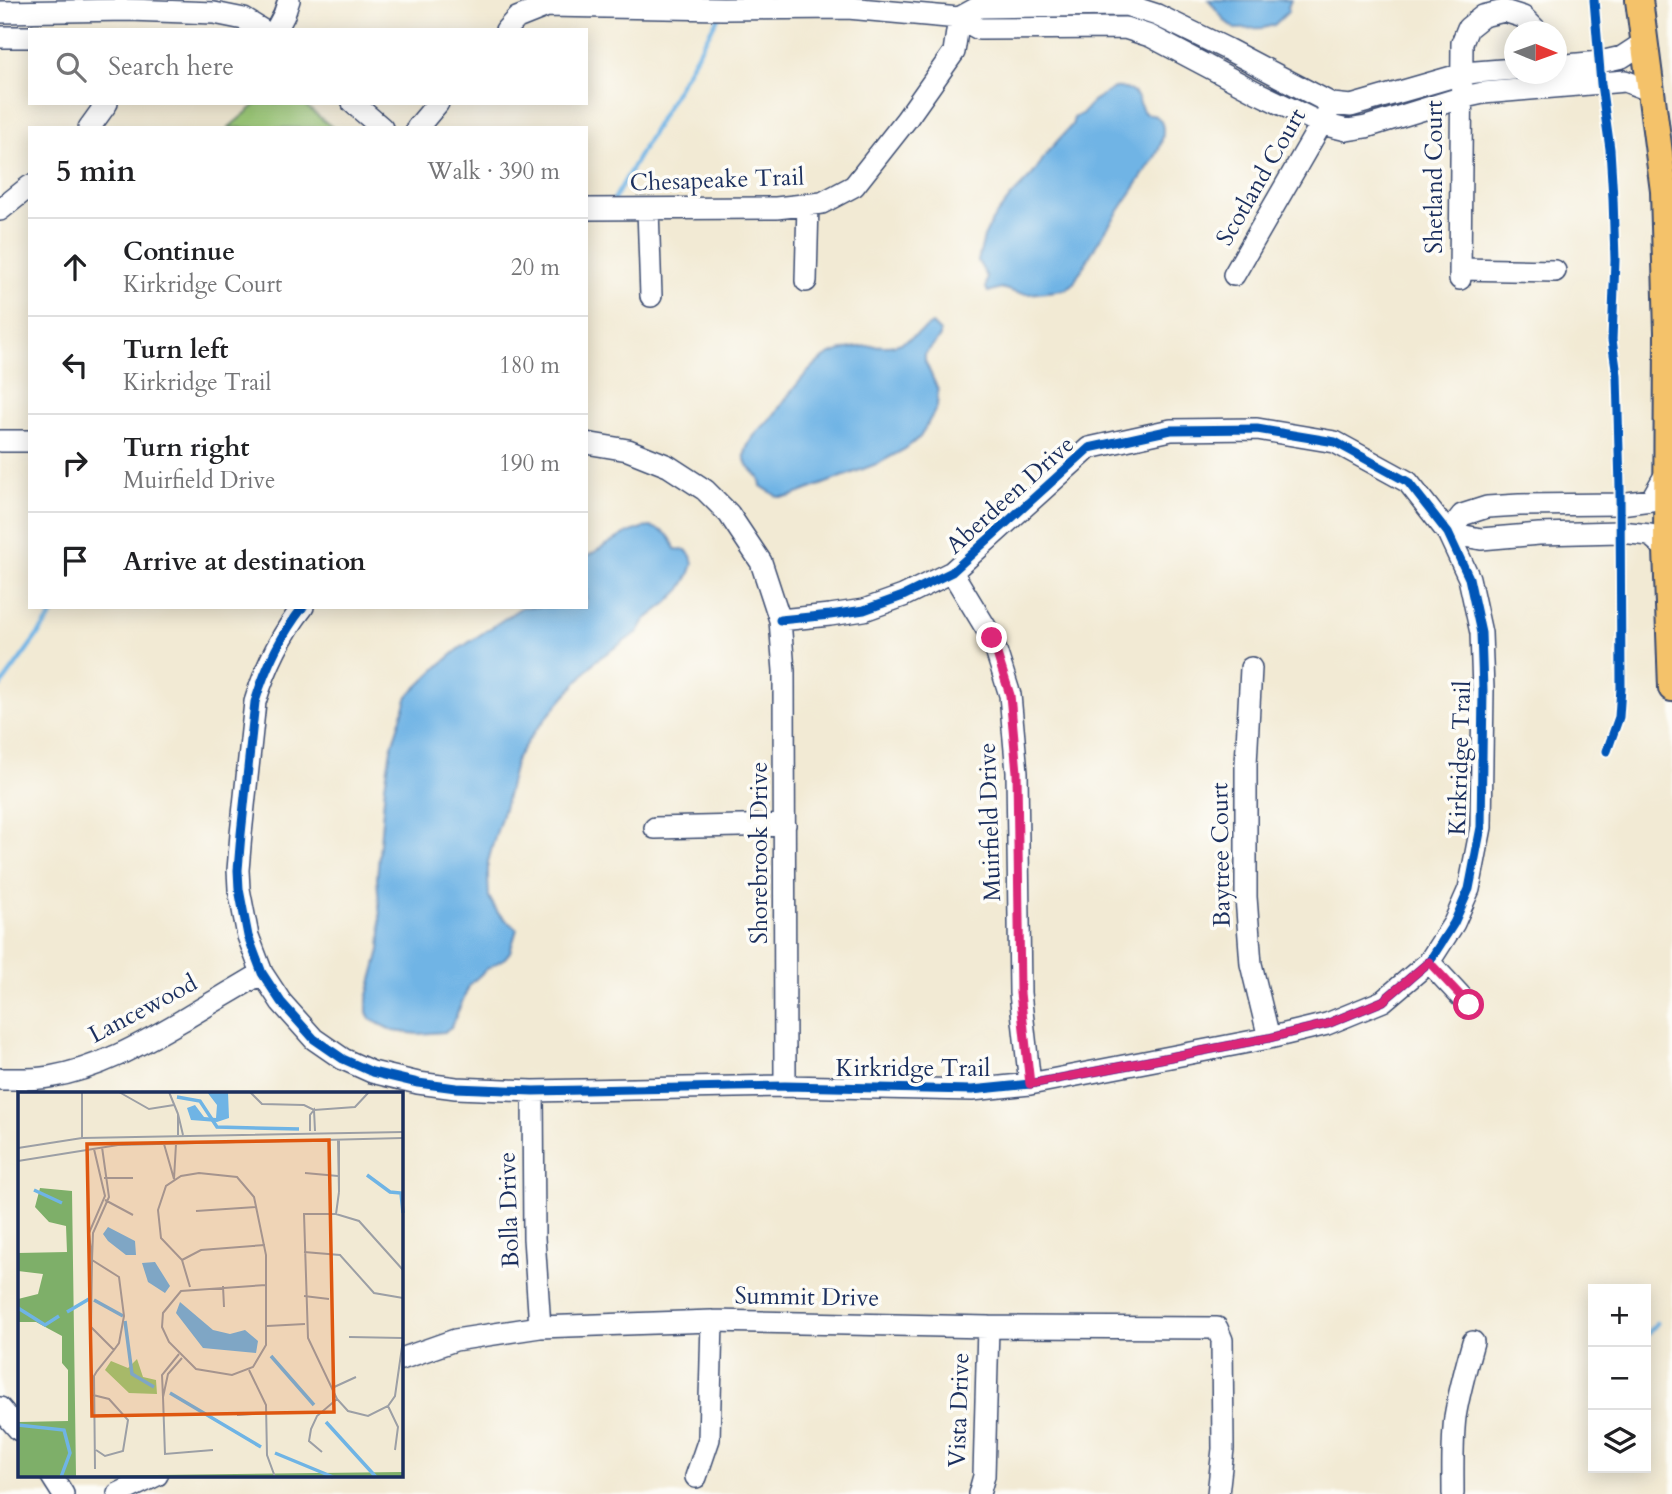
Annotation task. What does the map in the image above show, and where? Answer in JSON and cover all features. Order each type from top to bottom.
[{"type":"main road","points":[[1639,0],[1664,191],[1670,332],[1667,550],[1672,688]]},
{"type":"street","points":[[277,28],[289,0]]},
{"type":"street","points":[[1019,3],[1021,29]]},
{"type":"street","points":[[959,18],[979,7],[1019,3],[1160,7],[1227,49],[1332,104],[1351,106],[1462,75],[1504,70]]},
{"type":"street","points":[[508,28],[517,18],[542,4],[723,9],[855,4],[959,18],[979,29],[1125,28],[1150,36],[1322,124],[1347,130],[1483,93],[1625,81],[1651,91]]},
{"type":"street","points":[[1150,36],[1160,7]]},
{"type":"street","points":[[0,12],[49,20],[129,13],[214,13],[244,19],[259,28]]},
{"type":"street","name":"Shetland Court","points":[[1526,21],[1504,12],[1483,16],[1468,28],[1462,43],[1460,274],[1555,271]]},
{"type":"street","name":"Chesapeake Trail","points":[[588,209],[776,208],[822,203],[854,186],[906,120],[954,52],[959,18]]},
{"type":"street","points":[[0,37],[28,37]]},
{"type":"street","points":[[1567,65],[1622,57],[1645,42]]},
{"type":"street","name":"Scotland Court","points":[[1234,275],[1332,104]]},
{"type":"street","points":[[90,126],[106,105]]},
{"type":"street","points":[[355,105],[373,125]]},
{"type":"street","points":[[418,126],[436,105]]},
{"type":"street","points":[[4,202],[28,187]]},
{"type":"street","points":[[806,281],[808,204]]},
{"type":"street","points":[[648,209],[651,296]]},
{"type":"street","name":"Aberdeen Drive","points":[[779,621],[864,610],[903,596],[952,572],[1089,448],[1171,430],[1257,429],[1335,442],[1408,482],[1448,533]]},
{"type":"street","points":[[0,441],[28,441]]},
{"type":"street","name":"Shorebrook Drive","points":[[588,443],[628,450],[668,466],[705,490],[729,514],[761,562],[779,621],[785,671],[785,1086]]},
{"type":"street","points":[[1667,472],[1651,500],[1620,504],[1487,507],[1462,515],[1448,533],[1481,538],[1619,532],[1650,536],[1667,550]]},
{"type":"street","points":[[1537,505],[1539,534]]},
{"type":"street","name":"Kirkridge Trail","points":[[301,609],[290,624],[263,675],[256,702],[238,870],[248,936],[262,973],[281,1002],[314,1039],[343,1059],[372,1072],[418,1083],[456,1088],[533,1091],[785,1086],[972,1090],[1030,1084],[1269,1038],[1327,1024],[1383,1001],[1429,962],[1454,923],[1469,889],[1481,827],[1481,633],[1469,578],[1448,533]]},
{"type":"street","name":"Muirfield Drive","points":[[952,572],[992,638],[1010,695],[1017,772],[1020,993],[1030,1084]]},
{"type":"street","name":"Baytree Court","points":[[1251,668],[1246,764],[1247,897],[1251,964],[1269,1038]]},
{"type":"street","points":[[655,828],[785,825]]},
{"type":"street","points":[[1429,962],[1469,1005]]},
{"type":"street","name":"Lancewood","points":[[0,1079],[48,1077],[113,1058],[262,973]]},
{"type":"street","name":"Bolla Drive","points":[[533,1091],[534,1238],[540,1327]]},
{"type":"street","points":[[696,1477],[709,1439],[712,1321]]},
{"type":"street","name":"Summit Drive","points":[[402,1359],[455,1340],[540,1327],[712,1321],[988,1327],[1217,1328],[1222,1340],[1223,1354],[1223,1449],[1218,1494]]},
{"type":"street","name":"Vista Drive","points":[[979,1494],[984,1476],[988,1327]]},
{"type":"street","points":[[1453,1494],[1455,1416],[1474,1342]]},
{"type":"street","points":[[0,1408],[18,1429]]},
{"type":"street","points":[[52,1476],[63,1494]]},
{"type":"street","points":[[118,1494],[151,1483]]},
{"type":"green space","points":[[256,105],[304,105],[331,126],[230,126]]},
{"type":"water","points":[[1209,0],[1291,0],[1289,11],[1274,25],[1235,29],[1225,21]]},
{"type":"water","points":[[1114,88],[1133,93],[1145,113],[1160,120],[1163,136],[1155,157],[1073,284],[1066,289],[1028,294],[1001,288],[988,292],[987,277],[978,261],[984,237],[992,221],[1033,174],[1049,150],[1072,125],[1074,118],[1083,113],[1093,101]]},
{"type":"water","points":[[932,324],[940,332],[940,337],[925,354],[925,361],[938,390],[937,407],[920,437],[905,449],[879,463],[789,497],[778,497],[761,486],[758,477],[745,460],[746,449],[815,365],[831,354],[844,350],[900,344]]},
{"type":"water","points":[[651,527],[667,534],[675,549],[686,550],[693,564],[681,589],[645,620],[638,632],[595,661],[534,732],[516,759],[488,862],[489,897],[498,913],[517,929],[510,952],[470,984],[451,1027],[444,1032],[418,1034],[393,1031],[370,1019],[367,999],[380,950],[377,878],[385,785],[391,749],[408,696],[459,649],[519,609],[588,609],[588,556],[625,534]]},
{"type":"waterway","points":[[612,203],[719,16]]},
{"type":"waterway","points":[[0,687],[57,609]]},
{"type":"waterway","points":[[1651,1330],[1657,1323]]},
{"type":"cycle path","points":[[1594,0],[1613,198],[1615,260],[1612,340],[1617,375],[1620,488],[1621,688],[1619,717],[1607,751]]},
{"type":"cycle path","points":[[302,609],[274,652],[255,702],[241,834],[239,889],[248,936],[262,973],[281,1002],[314,1039],[343,1059],[372,1072],[418,1083],[456,1088],[533,1091],[785,1086],[972,1090],[1030,1084],[1269,1038],[1327,1024],[1383,1001],[1429,962],[1454,923],[1469,889],[1481,827],[1483,690],[1481,633],[1469,578],[1448,533],[1408,482],[1335,442],[1257,429],[1171,430],[1089,448],[952,572],[903,596],[864,610],[780,620]]},
{"type":"route","points":[[992,638],[1010,695],[1017,772],[1020,993],[1030,1084],[1269,1038],[1327,1024],[1383,1001],[1429,962],[1469,1005]]}]
